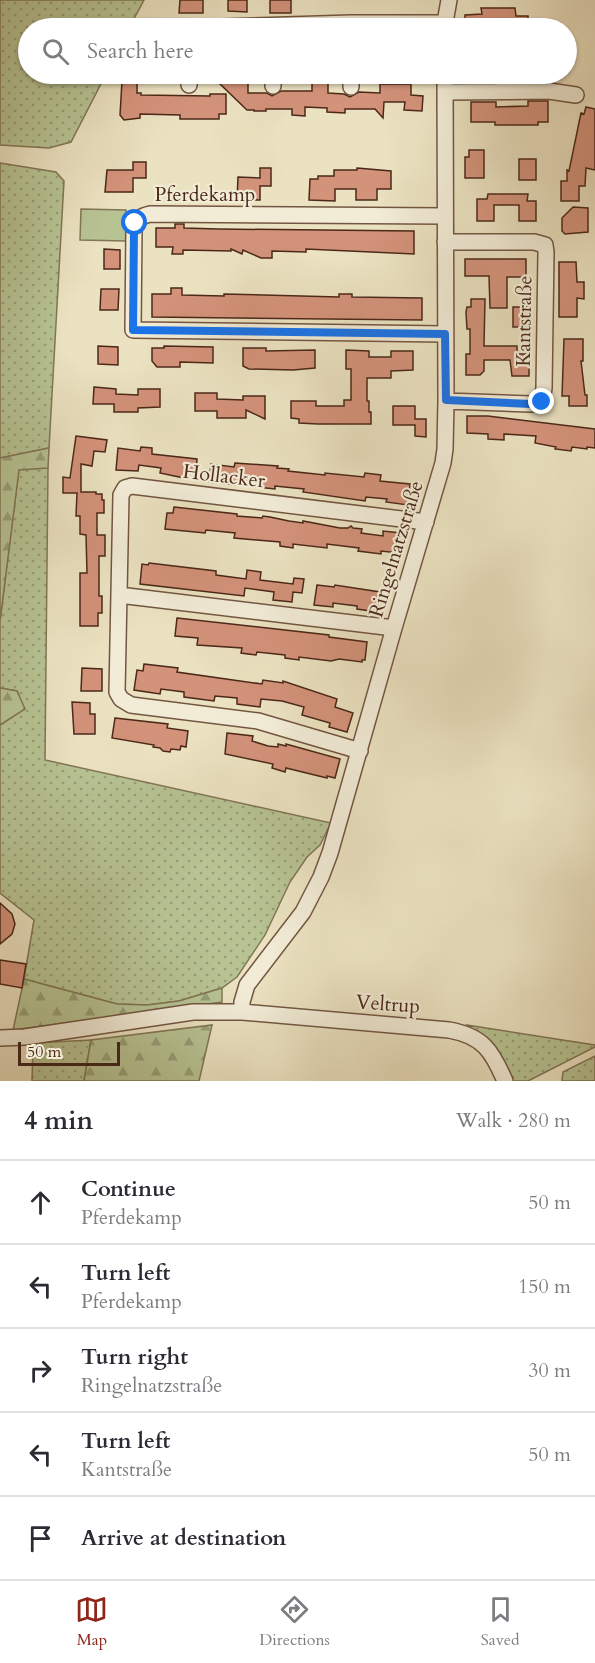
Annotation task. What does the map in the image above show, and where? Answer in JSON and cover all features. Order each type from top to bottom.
[{"type":"street","points":[[446,18],[449,0]]},
{"type":"street","name":"Ringelnatzstraße","points":[[242,1012],[242,1002],[247,985],[303,912],[321,877],[330,853],[443,463],[446,400],[446,84]]},
{"type":"street","points":[[504,84],[504,91]]},
{"type":"street","points":[[446,92],[549,91],[576,95]]},
{"type":"street","name":"Pferdekamp","points":[[445,216],[144,215],[139,218],[134,228],[133,330],[445,334]]},
{"type":"street","name":"Kantstraße","points":[[445,242],[534,242],[545,245],[546,252],[542,402],[531,404],[446,400]]},
{"type":"street","name":"Hollacker","points":[[360,751],[258,721],[131,705],[124,701],[117,692],[121,495],[125,488],[132,486],[426,522]]},
{"type":"street","points":[[119,595],[394,628]]},
{"type":"street","name":"Veltrup","points":[[0,1038],[25,1037],[193,1012],[242,1012],[467,1033],[483,1043],[494,1057],[505,1081]]},
{"type":"green space","points":[[0,0],[144,0],[134,18],[18,18],[18,84],[101,84],[71,142],[49,148],[0,145]]},
{"type":"green space","points":[[0,163],[56,172],[64,181],[49,448],[0,458]]},
{"type":"green space","points":[[81,209],[126,210],[126,241],[80,240]]},
{"type":"green space","points":[[49,448],[48,468],[19,470],[0,621],[0,458]]},
{"type":"green space","points":[[48,468],[45,760],[331,823],[320,845],[307,857],[290,882],[265,935],[237,977],[222,988],[179,1001],[147,1005],[117,1004],[24,979],[34,920],[0,893],[0,725],[24,709],[17,691],[0,688],[0,621],[19,469]]},
{"type":"green space","points":[[0,688],[17,691],[25,709],[0,725]]},
{"type":"green space","points":[[24,979],[117,1004],[147,1005],[179,1001],[222,988],[222,1002],[13,1030]]},
{"type":"green space","points":[[212,1025],[199,1081],[84,1081],[91,1040]]},
{"type":"green space","points":[[467,1025],[595,1045],[595,1047],[528,1081],[509,1081],[477,1034]]},
{"type":"green space","points":[[91,1040],[84,1081],[32,1081],[33,1043]]},
{"type":"green space","points":[[595,1056],[595,1081],[562,1081],[563,1072]]},
{"type":"building","points":[[180,0],[203,0],[203,13],[179,13]]},
{"type":"building","points":[[228,0],[247,0],[247,12],[228,11]]},
{"type":"building","points":[[270,0],[291,0],[291,13],[270,13]]},
{"type":"building","points":[[481,8],[515,8],[516,16],[528,16],[528,18],[465,18],[465,15],[482,14]]},
{"type":"building","points":[[122,84],[137,84],[137,93],[141,95],[210,96],[210,94],[226,94],[226,114],[219,114],[219,119],[180,119],[180,115],[140,114],[140,118],[124,120],[120,115]]},
{"type":"building","points":[[220,84],[248,84],[248,93],[267,93],[272,96],[281,91],[312,91],[312,84],[328,84],[328,93],[344,94],[350,97],[359,92],[380,93],[380,84],[411,84],[411,95],[423,96],[422,111],[404,110],[405,102],[384,102],[383,118],[375,109],[345,109],[345,113],[327,112],[327,108],[305,107],[305,116],[292,115],[292,109],[247,110]]},
{"type":"building","points":[[528,101],[548,101],[548,122],[538,122],[538,125],[495,125],[495,122],[471,122],[471,102],[496,102],[496,107],[528,106]]},
{"type":"building","points":[[586,107],[595,109],[595,170],[586,168],[585,186],[579,186],[579,201],[561,201],[561,181],[567,181],[567,170],[569,171],[581,113],[584,114]]},
{"type":"building","points":[[469,150],[484,150],[484,178],[465,178],[465,157],[469,157]]},
{"type":"building","points":[[519,159],[536,159],[536,180],[519,180]]},
{"type":"building","points":[[133,162],[146,162],[146,178],[133,178],[133,192],[105,192],[107,170],[133,170]]},
{"type":"building","points":[[260,168],[271,168],[271,186],[260,186],[260,200],[237,200],[238,177],[260,178]]},
{"type":"building","points":[[357,168],[391,171],[391,189],[377,189],[377,200],[356,200],[356,189],[335,189],[335,201],[309,200],[310,179],[318,179],[318,176],[334,176],[334,170],[357,170]]},
{"type":"building","points":[[488,194],[528,194],[527,201],[536,201],[536,221],[519,221],[519,205],[494,205],[494,221],[477,221],[477,199],[487,199]]},
{"type":"building","points":[[573,207],[588,208],[588,232],[565,234],[562,231],[562,218]]},
{"type":"building","points":[[175,224],[184,224],[184,228],[218,229],[414,231],[414,254],[306,249],[306,252],[272,251],[272,258],[261,258],[243,250],[242,254],[231,249],[231,251],[183,250],[183,254],[172,254],[173,247],[156,247],[156,228],[175,228]]},
{"type":"building","points":[[104,249],[120,250],[120,269],[104,269]]},
{"type":"building","points":[[465,259],[526,259],[526,277],[507,277],[507,308],[490,308],[489,276],[465,276]]},
{"type":"building","points":[[559,262],[576,262],[577,282],[584,282],[584,299],[577,298],[577,317],[559,317]]},
{"type":"building","points":[[171,288],[182,288],[182,295],[339,297],[339,294],[352,294],[352,297],[422,298],[422,320],[152,317],[152,294],[171,294]]},
{"type":"building","points":[[101,289],[119,289],[118,310],[100,310]]},
{"type":"building","points":[[471,299],[485,299],[484,346],[517,346],[517,354],[529,354],[529,376],[512,376],[510,360],[484,360],[484,371],[480,375],[466,375],[466,354],[470,354],[470,329],[467,329],[466,312],[467,307],[471,307]]},
{"type":"building","points":[[513,307],[529,307],[529,327],[513,327]]},
{"type":"building","points":[[564,339],[583,339],[583,361],[581,361],[587,406],[569,406],[569,396],[562,396]]},
{"type":"building","points":[[98,346],[118,347],[118,365],[98,364]]},
{"type":"building","points":[[164,346],[213,347],[213,363],[180,362],[180,367],[157,367],[152,361],[152,348],[164,348]]},
{"type":"building","points":[[243,348],[266,348],[266,351],[315,350],[315,368],[249,369],[243,366]]},
{"type":"building","points":[[346,350],[369,351],[369,357],[391,357],[391,351],[413,351],[413,370],[391,371],[391,378],[367,378],[367,401],[369,401],[369,412],[371,412],[371,424],[299,423],[299,419],[291,418],[291,401],[316,401],[316,406],[344,406],[344,400],[351,400],[351,369],[346,369]]},
{"type":"building","points":[[94,387],[116,389],[116,394],[138,395],[138,389],[160,389],[160,407],[138,408],[138,412],[114,412],[114,404],[93,404]]},
{"type":"building","points":[[195,393],[217,393],[217,399],[243,400],[243,396],[265,396],[265,419],[246,410],[246,418],[217,418],[217,411],[195,411]]},
{"type":"building","points":[[393,406],[415,406],[415,419],[426,419],[426,437],[415,436],[415,425],[393,425]]},
{"type":"building","points":[[467,416],[488,416],[595,429],[595,448],[572,447],[571,451],[555,449],[556,447],[535,443],[536,436],[504,434],[504,440],[488,439],[488,434],[467,433]]},
{"type":"building","points":[[76,436],[107,440],[105,452],[94,451],[92,466],[81,464],[81,492],[102,494],[102,500],[104,500],[104,513],[97,513],[97,535],[105,535],[105,556],[99,556],[99,596],[102,596],[102,613],[98,613],[98,626],[80,626],[80,573],[87,573],[86,535],[80,534],[80,516],[76,516],[77,493],[63,493],[63,477],[70,478]]},
{"type":"building","points":[[141,447],[152,448],[152,454],[197,459],[196,473],[185,471],[184,478],[160,473],[161,468],[139,465],[138,471],[116,470],[118,448],[140,451]]},
{"type":"building","points":[[235,463],[278,466],[277,468],[289,469],[288,471],[325,475],[325,473],[364,477],[365,473],[381,475],[380,481],[410,484],[408,505],[386,502],[387,499],[366,497],[365,501],[303,492],[304,489],[275,486],[275,489],[209,482],[211,464],[234,467]]},
{"type":"building","points":[[174,507],[237,514],[237,516],[262,518],[263,516],[303,523],[303,521],[340,528],[351,526],[362,529],[361,533],[383,536],[383,531],[401,533],[399,553],[381,551],[381,554],[358,551],[359,548],[327,544],[327,548],[293,544],[293,548],[280,546],[280,542],[234,538],[235,533],[165,529],[167,513],[173,513]]},
{"type":"building","points":[[149,563],[216,571],[216,575],[246,579],[247,570],[261,572],[260,580],[293,584],[294,578],[304,579],[302,593],[293,592],[292,602],[273,600],[274,592],[245,588],[244,596],[140,584],[142,564],[148,565]]},
{"type":"building","points":[[317,585],[334,587],[335,585],[380,592],[377,612],[357,609],[357,606],[333,603],[333,607],[314,605]]},
{"type":"building","points":[[177,618],[329,635],[329,637],[367,642],[365,660],[362,662],[339,659],[331,661],[299,657],[299,660],[285,658],[285,655],[241,653],[242,648],[197,645],[198,638],[175,636]]},
{"type":"building","points":[[144,664],[178,668],[177,672],[262,684],[263,680],[283,683],[283,681],[337,699],[335,707],[353,713],[347,732],[329,727],[330,723],[302,715],[304,707],[282,701],[261,699],[260,707],[237,704],[237,698],[215,696],[214,701],[184,697],[184,692],[161,689],[160,694],[134,690],[137,670],[143,671]]},
{"type":"building","points":[[82,668],[102,669],[102,691],[81,691]]},
{"type":"building","points":[[72,702],[90,703],[90,714],[95,714],[95,734],[74,734]]},
{"type":"building","points":[[115,718],[168,724],[167,728],[188,731],[186,747],[181,746],[180,750],[171,749],[170,752],[153,747],[154,745],[112,738]]},
{"type":"building","points":[[227,733],[253,736],[252,741],[268,746],[278,747],[278,744],[286,746],[286,744],[340,759],[335,778],[286,768],[285,772],[272,768],[273,764],[225,754]]},
{"type":"building","points":[[0,903],[12,914],[15,924],[12,934],[0,944]]},
{"type":"building","points":[[0,960],[26,964],[22,988],[0,984]]},
{"type":"route","points":[[135,223],[133,330],[445,334],[446,400],[531,404],[542,402]]}]
